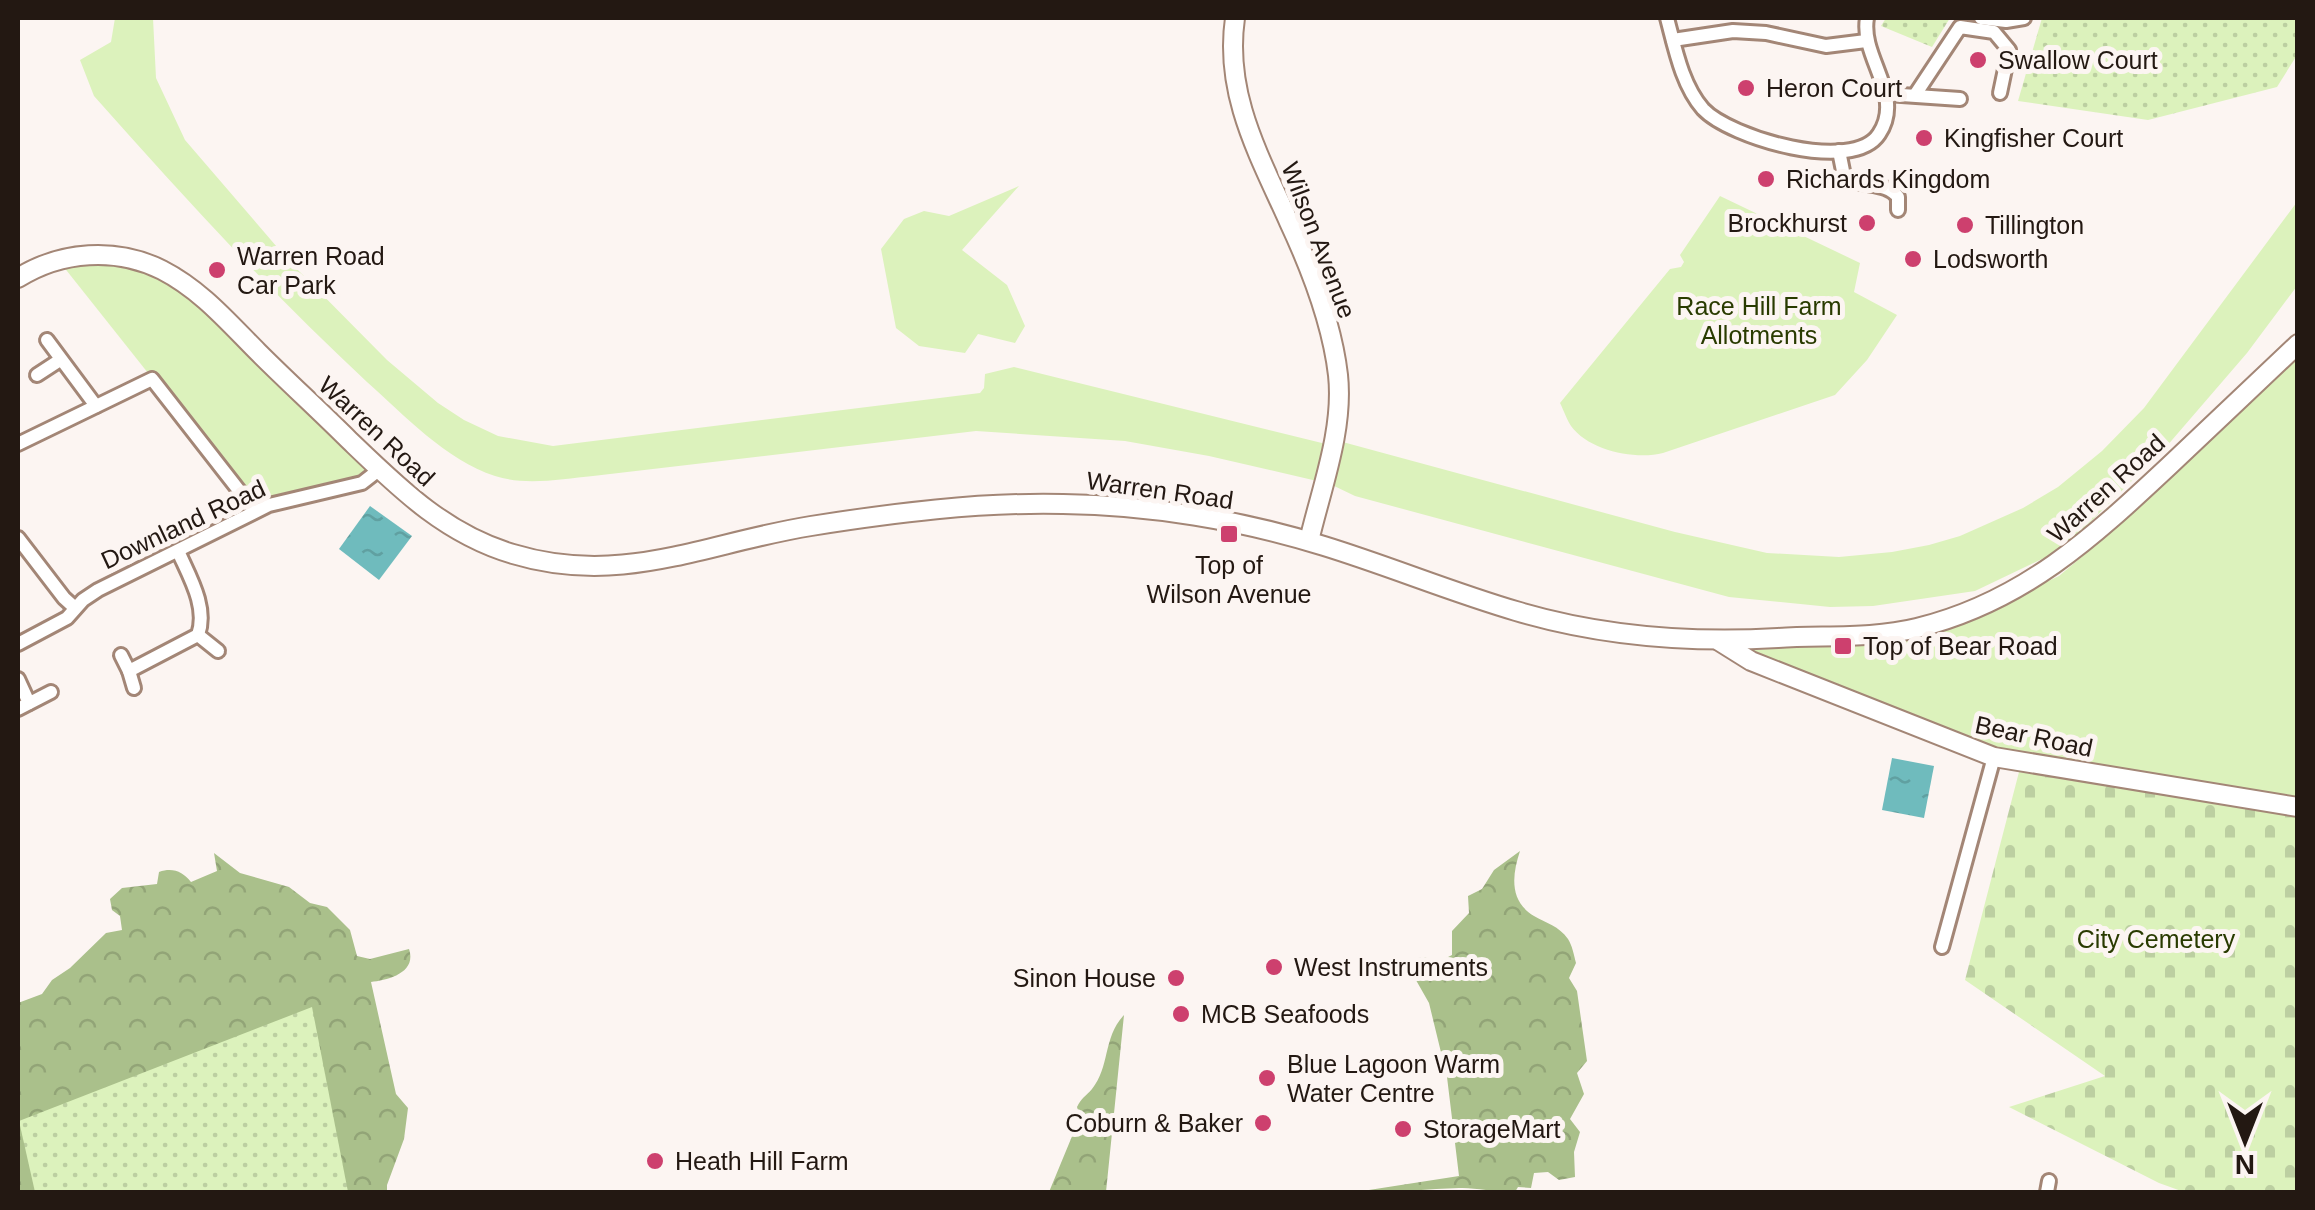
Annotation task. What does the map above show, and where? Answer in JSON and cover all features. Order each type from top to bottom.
[{"type":"street","name":"Wilson Avenue","points":[[1235,18],[1232,57],[1238,99],[1248,132],[1310,272],[1338,377],[1338,416],[1309,542]]},
{"type":"street","points":[[1667,18],[1692,92],[1716,121],[1753,138],[1839,151],[1856,150],[1876,138],[1886,117],[1887,94],[1866,40],[1867,18]]},
{"type":"street","points":[[1981,18],[2024,18]]},
{"type":"street","points":[[1915,95],[1960,27],[1994,32],[2009,50],[2000,93]]},
{"type":"street","points":[[1673,40],[1733,31],[1766,33],[1826,46],[1866,40]]},
{"type":"street","points":[[1887,94],[1960,99]]},
{"type":"street","points":[[1839,151],[1844,176],[1852,182],[1894,190],[1898,210]]},
{"type":"street","name":"Warren Road","points":[[18,278],[78,256],[117,256],[157,268],[210,304],[380,470],[436,518],[475,540],[518,556],[582,567],[626,566],[812,526],[942,510],[1034,504],[1099,505],[1159,511],[1309,542],[1530,615],[1628,634],[1719,641],[1908,630],[1939,622],[2013,590],[2073,554],[2298,344]]},
{"type":"street","points":[[47,340],[96,406]]},
{"type":"street","points":[[39,370],[60,360]]},
{"type":"street","points":[[18,444],[152,380],[255,511]]},
{"type":"street","name":"Downland Road","points":[[18,644],[61,622],[98,590],[255,511],[362,483],[380,470]]},
{"type":"street","points":[[18,538],[75,608]]},
{"type":"street","points":[[129,672],[198,635],[201,623],[197,597],[178,551]]},
{"type":"street","points":[[198,635],[218,651]]},
{"type":"street","name":"Bear Road","points":[[1719,641],[1751,661],[1994,758],[2298,807]]},
{"type":"street","points":[[120,655],[134,688]]},
{"type":"street","points":[[18,679],[23,706],[51,692]]},
{"type":"street","points":[[1942,947],[1994,758]]},
{"type":"green space","points":[[115,18],[153,18],[156,78],[185,140],[289,261],[387,360],[464,420],[498,436],[553,446],[980,393],[985,374],[1014,367],[1326,444],[1339,441],[1675,532],[1767,553],[1839,557],[1892,552],[1960,536],[2023,508],[2058,487],[2102,451],[2144,408],[2297,202],[2297,286],[2247,353],[2166,447],[2063,549],[1975,591],[1873,606],[1830,607],[1729,597],[1355,496],[1330,484],[1125,441],[976,431],[569,479],[519,481],[495,476],[460,459],[396,408],[261,278],[94,96],[80,60],[111,42]]},
{"type":"green space","points":[[1886,18],[1950,18],[1932,47],[1881,26]]},
{"type":"green space","points":[[2042,18],[2297,18],[2297,55],[2277,87],[2148,120],[2018,101]]},
{"type":"green space","points":[[1019,186],[962,250],[1007,285],[1025,326],[1015,343],[978,334],[965,353],[919,346],[896,328],[881,249],[904,219],[924,211],[949,216]]},
{"type":"green space","name":"Race Hill Farm Allotments","points":[[1720,196],[1860,263],[1854,292],[1897,315],[1867,360],[1835,395],[1663,453],[1627,454],[1589,442],[1571,426],[1560,403],[1670,269],[1681,267],[1684,262],[1680,255]]},
{"type":"green space","points":[[89,262],[147,272],[201,306],[363,463],[370,476],[256,509],[63,266]]},
{"type":"green space","points":[[2297,356],[2297,799],[1981,746],[1756,655],[1752,650],[1888,641],[1954,626],[2059,576],[2110,533]]},
{"type":"green space","name":"City Cemetery","points":[[2019,772],[2297,816],[2297,1192],[2184,1192],[2009,1107],[2105,1076],[1965,980]]},
{"type":"green space","points":[[1520,851],[1514,878],[1520,903],[1564,935],[1576,963],[1569,978],[1577,991],[1587,1061],[1577,1073],[1584,1094],[1570,1119],[1580,1132],[1574,1152],[1575,1177],[1559,1180],[1548,1172],[1534,1173],[1531,1188],[1518,1187],[1515,1192],[1465,1188],[1356,1192],[1459,1176],[1447,1077],[1429,1003],[1404,959],[1425,957],[1438,962],[1452,955],[1452,931],[1469,913],[1468,896],[1482,889],[1494,870]]},
{"type":"green space","points":[[214,853],[240,873],[289,887],[310,903],[327,907],[350,930],[357,956],[370,959],[409,949],[405,969],[393,977],[371,982],[396,1094],[408,1108],[404,1139],[387,1192],[19,1192],[18,1003],[42,994],[52,980],[106,933],[122,930],[120,916],[112,910],[110,899],[122,888],[157,884],[159,872],[169,870],[181,873],[191,882],[217,871]]},
{"type":"green space","points":[[312,1007],[348,1192],[35,1192],[19,1121]]},
{"type":"green space","points":[[1124,1015],[1106,1192],[1049,1192],[1080,1117],[1077,1107],[1098,1080],[1113,1033]]},
{"type":"water","points":[[370,506],[412,536],[379,580],[339,549]]},
{"type":"water","points":[[1892,758],[1934,766],[1924,818],[1882,810]]},
{"type":"place","name":"Swallow Court","points":[[1978,60]]},
{"type":"place","name":"Heron Court","points":[[1746,88]]},
{"type":"place","name":"Kingfisher Court","points":[[1924,138]]},
{"type":"place","name":"Richards Kingdom","points":[[1766,179]]},
{"type":"place","name":"Brockhurst","points":[[1867,223]]},
{"type":"place","name":"Tillington","points":[[1965,225]]},
{"type":"place","name":"Lodsworth","points":[[1913,259]]},
{"type":"place","name":"Warren Road Car Park","points":[[217,270]]},
{"type":"place","name":"Top of Wilson Avenue","points":[[1229,534]]},
{"type":"place","name":"Top of Bear Road","points":[[1843,646]]},
{"type":"place","name":"West Instruments","points":[[1274,967]]},
{"type":"place","name":"Sinon House","points":[[1176,978]]},
{"type":"place","name":"MCB Seafoods","points":[[1181,1014]]},
{"type":"place","name":"Blue Lagoon Warm Water Centre","points":[[1267,1078]]},
{"type":"place","name":"Coburn & Baker","points":[[1263,1123]]},
{"type":"place","name":"StorageMart","points":[[1403,1129]]},
{"type":"place","name":"Heath Hill Farm","points":[[655,1161]]}]
